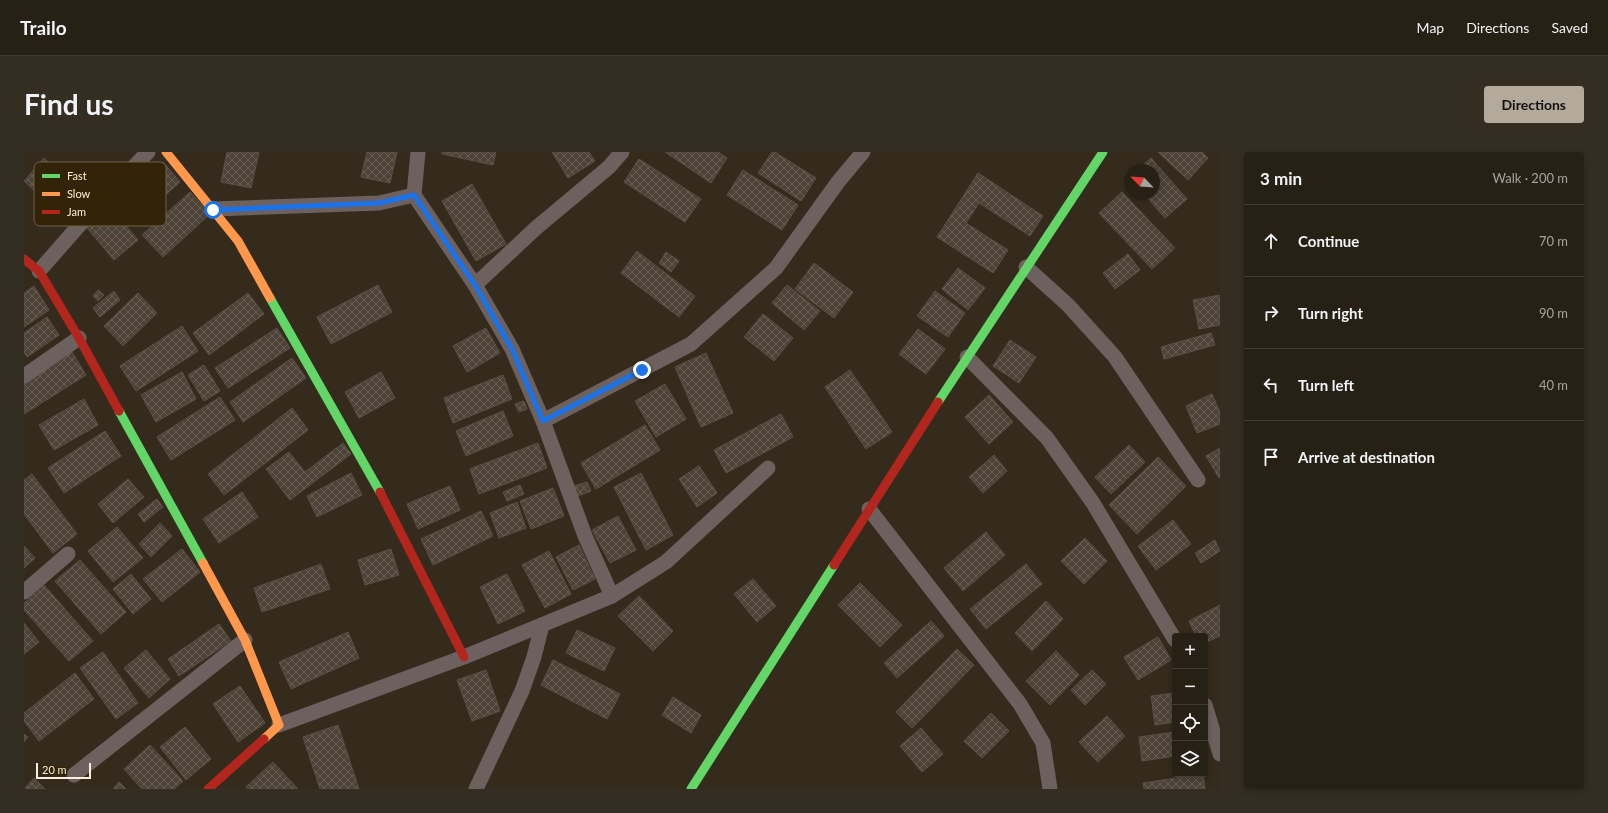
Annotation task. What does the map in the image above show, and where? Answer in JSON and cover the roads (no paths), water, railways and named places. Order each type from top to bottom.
[{"type":"street","points":[[138,162],[148,152]]},
{"type":"street","points":[[166,152],[238,241],[367,467],[464,657]]},
{"type":"street","points":[[418,152],[414,195],[475,285],[512,349],[543,421],[585,536],[612,596]]},
{"type":"street","points":[[475,285],[536,228],[609,167],[622,152]]},
{"type":"street","points":[[543,421],[691,344],[776,268],[838,182],[863,152]]},
{"type":"street","points":[[691,789],[967,357],[1103,152]]},
{"type":"street","points":[[213,210],[379,203],[414,195]]},
{"type":"street","points":[[38,271],[78,226]]},
{"type":"street","points":[[24,260],[38,271],[79,338],[245,640],[279,725]]},
{"type":"street","points":[[1026,267],[1068,306],[1115,357],[1198,480]]},
{"type":"street","points":[[24,376],[79,338]]},
{"type":"street","points":[[967,357],[1047,438],[1093,503],[1172,635]]},
{"type":"street","points":[[208,789],[279,725],[464,657],[612,596],[666,562],[768,468]]},
{"type":"street","points":[[869,509],[1020,704],[1044,743],[1050,789]]},
{"type":"street","points":[[24,592],[68,554]]},
{"type":"street","points":[[476,789],[522,691],[534,657],[542,625]]},
{"type":"street","points":[[74,775],[245,640]]},
{"type":"street","points":[[1208,715],[1220,754]]}]
